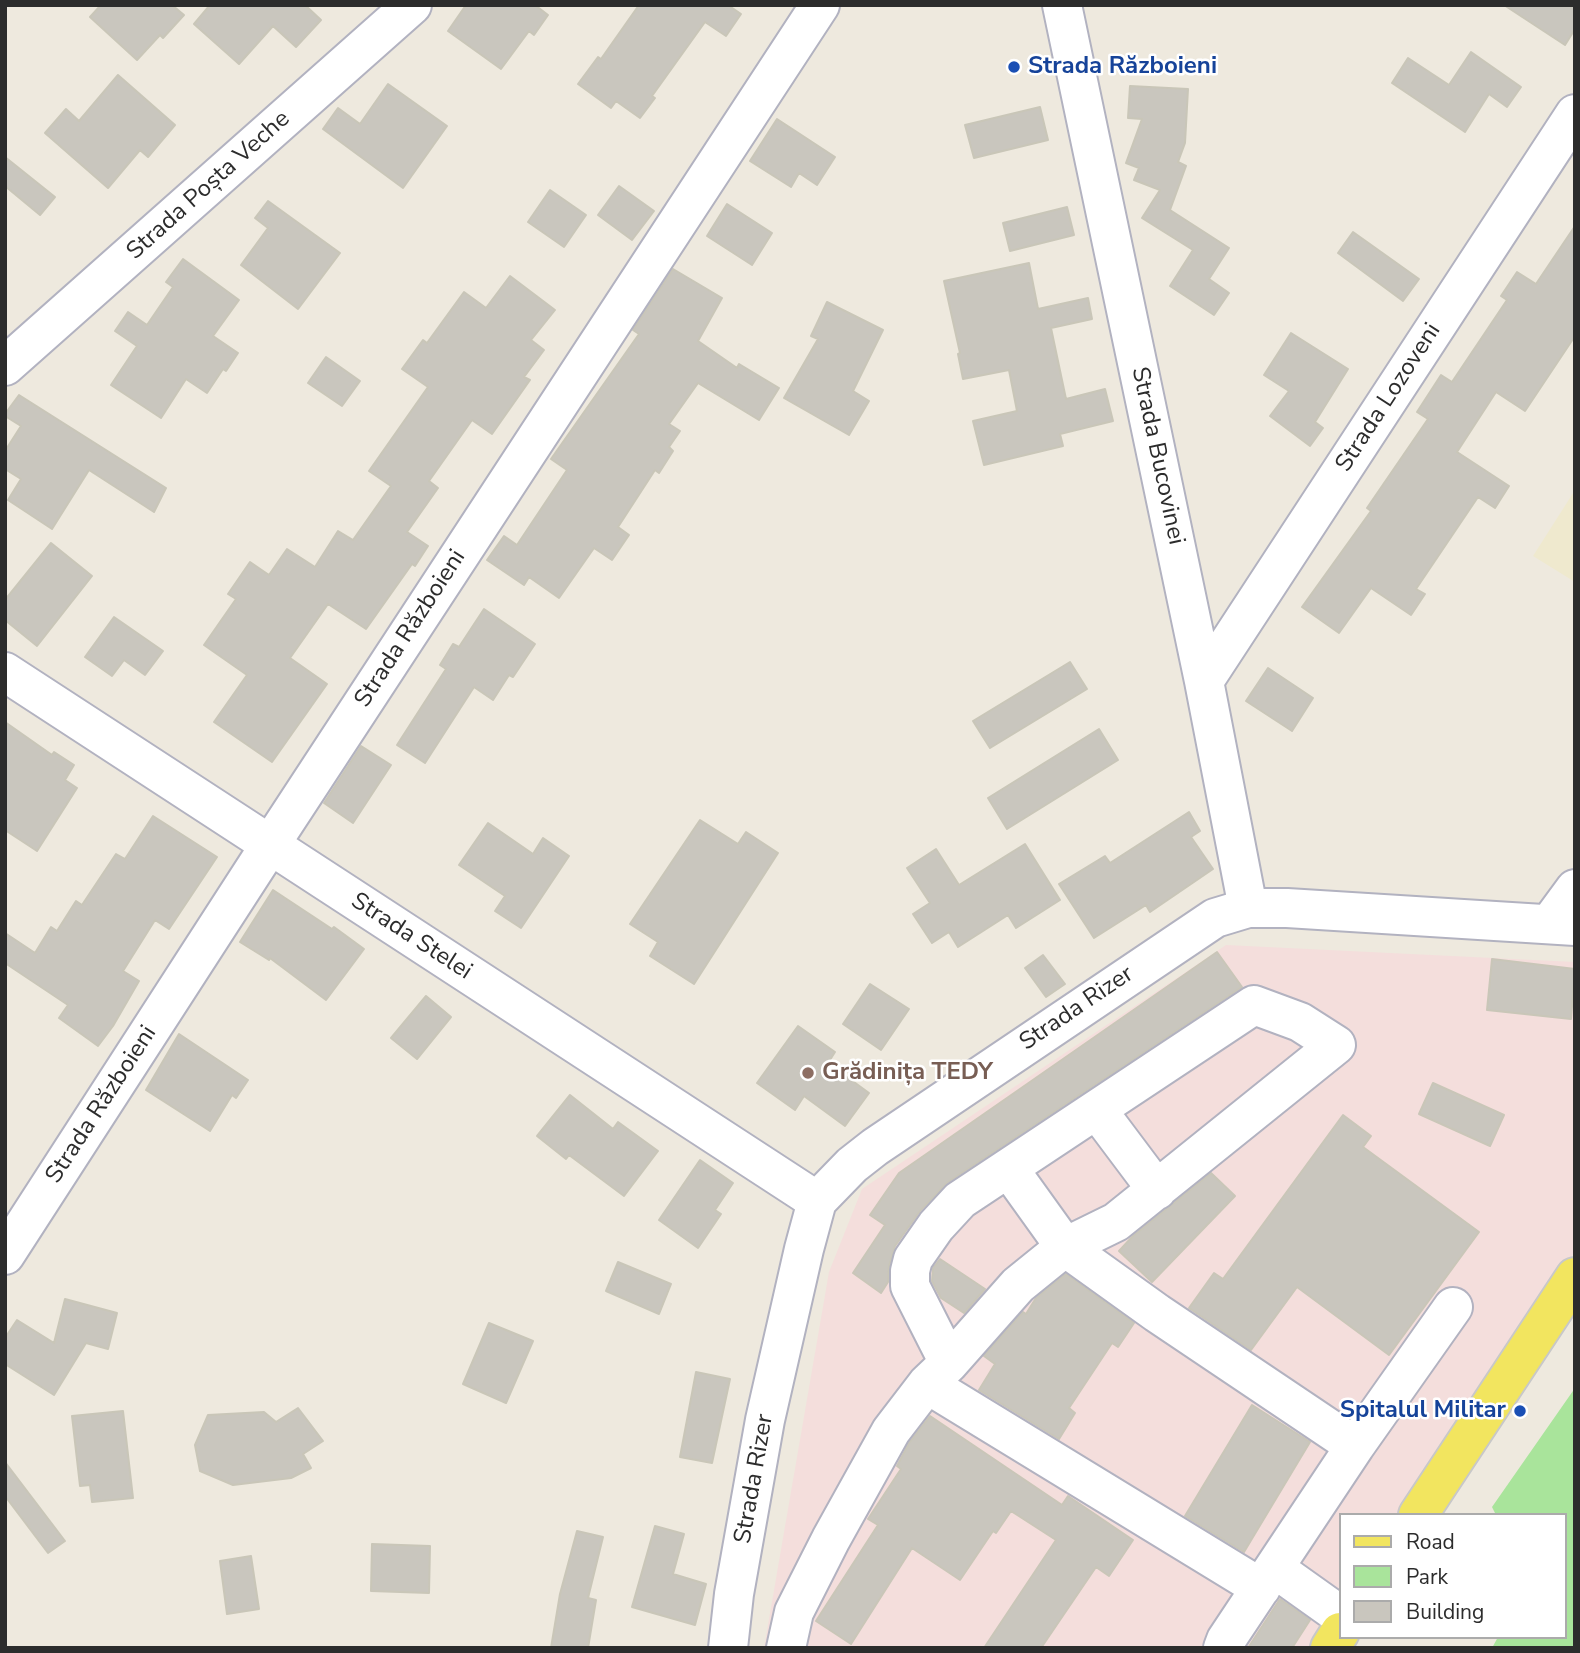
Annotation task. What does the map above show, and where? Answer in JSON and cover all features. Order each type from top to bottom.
[{"type":"main road","points":[[1419,1513],[1575,1277]]},
{"type":"street","name":"Strada Poșta Veche","points":[[5,366],[412,5]]},
{"type":"street","name":"Strada Războieni","points":[[5,1255],[820,5]]},
{"type":"street","name":"Strada Bucovinei","points":[[1062,5],[1204,681],[1248,908]]},
{"type":"street","name":"Strada Lozoveni","points":[[1204,681],[1575,114]]},
{"type":"street","name":"Strada Stelei","points":[[5,672],[817,1201]]},
{"type":"street","points":[[1562,925],[1575,889]]},
{"type":"street","name":"Strada Rizer","points":[[727,1648],[765,1420],[804,1249],[817,1201],[852,1165],[958,1090],[1215,918],[1248,908],[1287,908],[1562,925]]},
{"type":"street","points":[[786,1648],[794,1612],[891,1430],[938,1374],[1018,1285],[1065,1247],[1116,1222],[1336,1045],[1300,1022],[1254,1005],[960,1200],[936,1226],[913,1259],[910,1286],[938,1374],[1267,1578],[1338,1614]]},
{"type":"street","points":[[1097,1110],[1157,1190]]},
{"type":"street","points":[[1009,1169],[1065,1247],[1157,1313],[1355,1446]]},
{"type":"street","points":[[1223,1648],[1355,1446],[1453,1307]]},
{"type":"shaded area","points":[[1575,490],[1575,582],[1533,556]]},
{"type":"shaded area","points":[[1226,945],[1575,962],[1575,1251],[1402,1513],[1338,1513],[1338,1610],[1313,1648],[764,1648],[829,1272],[862,1189]]},
{"type":"green space","points":[[1575,1388],[1575,1648],[1492,1648],[1497,1639],[1566,1639],[1566,1513],[1495,1513],[1492,1507]]},
{"type":"building","points":[[101,5],[172,5],[184,15],[163,38],[160,35],[137,60],[90,17]]},
{"type":"building","points":[[210,5],[305,5],[321,20],[296,47],[273,26],[239,64],[194,24]]},
{"type":"building","points":[[466,5],[535,5],[548,15],[534,35],[529,31],[501,69],[448,31]]},
{"type":"building","points":[[639,5],[728,5],[741,14],[726,36],[705,22],[652,96],[655,98],[640,118],[616,101],[611,108],[578,84],[598,57],[601,59]]},
{"type":"building","points":[[1504,5],[1575,5],[1575,29],[1565,45]]},
{"type":"building","points":[[1471,52],[1521,87],[1507,107],[1489,94],[1465,132],[1392,83],[1408,58],[1449,85]]},
{"type":"building","points":[[118,75],[175,125],[148,157],[140,150],[108,188],[45,133],[66,109],[79,121]]},
{"type":"building","points":[[388,84],[447,126],[403,188],[323,129],[338,108],[360,124]]},
{"type":"building","points":[[1130,86],[1188,89],[1185,143],[1178,162],[1186,166],[1170,210],[1229,248],[1209,279],[1229,293],[1214,315],[1170,286],[1193,250],[1142,218],[1160,190],[1134,180],[1139,168],[1126,163],[1142,119],[1128,118]]},
{"type":"building","points":[[1040,107],[1048,140],[974,158],[965,125]]},
{"type":"building","points":[[777,119],[835,157],[817,185],[799,173],[791,187],[750,161]]},
{"type":"building","points":[[5,157],[55,197],[40,215],[5,186]]},
{"type":"building","points":[[619,186],[654,211],[632,240],[598,215]]},
{"type":"building","points":[[550,190],[586,215],[564,247],[528,222]]},
{"type":"building","points":[[268,201],[340,253],[298,309],[241,265],[268,228],[255,218]]},
{"type":"building","points":[[727,204],[772,233],[752,265],[707,236]]},
{"type":"building","points":[[1067,207],[1074,235],[1010,251],[1003,223]]},
{"type":"building","points":[[1575,226],[1575,336],[1525,411],[1496,392],[1457,452],[1509,486],[1495,508],[1478,497],[1416,589],[1425,594],[1411,615],[1371,588],[1339,633],[1302,607],[1371,511],[1367,508],[1428,419],[1417,412],[1441,375],[1452,382],[1507,300],[1501,296],[1517,272],[1536,284]]},
{"type":"building","points":[[1353,232],[1419,279],[1403,301],[1338,253]]},
{"type":"building","points":[[183,259],[239,300],[213,336],[238,353],[207,393],[186,379],[161,418],[111,385],[137,346],[115,331],[128,312],[147,325],[173,287],[166,282]]},
{"type":"building","points":[[1029,263],[1038,309],[1088,298],[1092,319],[1051,328],[1066,399],[1105,389],[1113,421],[1060,434],[1063,446],[984,465],[973,421],[1017,411],[1009,370],[963,379],[944,281]]},
{"type":"building","points":[[673,269],[722,298],[698,341],[737,368],[739,364],[779,388],[759,420],[698,383],[669,424],[680,431],[669,447],[673,451],[659,473],[655,470],[618,527],[629,535],[612,560],[594,548],[559,598],[529,577],[524,585],[487,560],[504,536],[517,545],[567,470],[551,459],[639,334],[633,330]]},
{"type":"building","points":[[510,276],[555,310],[531,340],[544,350],[524,377],[530,380],[492,434],[472,420],[429,481],[438,488],[407,532],[428,546],[366,629],[328,604],[290,658],[327,684],[272,762],[214,722],[247,675],[204,645],[236,599],[228,594],[250,562],[269,575],[287,549],[315,567],[338,531],[353,540],[391,486],[369,471],[428,387],[402,369],[423,340],[427,343],[464,292],[486,308]]},
{"type":"building","points":[[827,302],[883,330],[853,391],[869,401],[849,435],[784,398],[818,339],[811,336]]},
{"type":"building","points":[[1291,333],[1348,369],[1315,422],[1323,428],[1310,446],[1270,416],[1289,391],[1264,375]]},
{"type":"building","points":[[326,357],[360,381],[342,406],[308,383]]},
{"type":"building","points":[[19,395],[166,488],[154,512],[89,470],[52,529],[8,500],[21,479],[5,469],[5,451],[21,426],[5,414]]},
{"type":"building","points":[[51,543],[92,576],[37,646],[5,620],[5,600]]},
{"type":"building","points":[[484,609],[535,644],[513,677],[509,675],[493,700],[474,687],[425,763],[397,745],[446,669],[440,665],[453,644],[459,647]]},
{"type":"building","points":[[114,617],[163,651],[145,675],[124,660],[112,676],[85,657]]},
{"type":"building","points":[[1070,662],[1087,689],[990,748],[973,721]]},
{"type":"building","points":[[1268,668],[1313,698],[1292,731],[1246,701]]},
{"type":"building","points":[[5,722],[52,755],[54,752],[74,765],[65,780],[77,788],[37,851],[5,830]]},
{"type":"building","points":[[1099,729],[1118,760],[1007,829],[988,798]]},
{"type":"building","points":[[361,746],[391,765],[353,823],[324,803]]},
{"type":"building","points":[[1189,812],[1200,831],[1191,837],[1213,869],[1150,912],[1146,905],[1094,938],[1059,884],[1105,856],[1110,863]]},
{"type":"building","points":[[153,816],[217,857],[169,929],[155,920],[123,971],[139,981],[98,1046],[59,1018],[68,1005],[5,963],[5,933],[35,953],[51,927],[57,931],[76,901],[82,905],[116,854],[125,859]]},
{"type":"building","points":[[700,820],[738,844],[746,832],[778,853],[694,984],[650,956],[658,942],[630,924]]},
{"type":"building","points":[[488,823],[533,854],[543,838],[569,856],[521,928],[495,911],[505,896],[459,865]]},
{"type":"building","points":[[1025,844],[1060,900],[1016,928],[1008,915],[958,947],[949,932],[932,943],[913,914],[930,903],[907,868],[936,849],[959,885]]},
{"type":"building","points":[[273,890],[332,929],[334,927],[364,949],[326,1000],[270,958],[269,960],[240,942]]},
{"type":"building","points":[[1217,952],[1242,987],[948,1182],[920,1211],[895,1246],[888,1282],[881,1293],[853,1273],[885,1225],[870,1215],[899,1173]]},
{"type":"building","points":[[1043,955],[1065,984],[1046,997],[1025,968]]},
{"type":"building","points":[[1492,959],[1575,969],[1571,1019],[1487,1010]]},
{"type":"building","points":[[870,984],[909,1009],[881,1050],[843,1024]]},
{"type":"building","points":[[426,996],[451,1017],[417,1059],[391,1038]]},
{"type":"building","points":[[798,1026],[835,1052],[828,1063],[869,1093],[845,1126],[804,1096],[795,1110],[757,1083]]},
{"type":"building","points":[[179,1034],[248,1080],[236,1098],[232,1095],[210,1131],[146,1090]]},
{"type":"building","points":[[1433,1083],[1504,1115],[1490,1146],[1419,1114]]},
{"type":"building","points":[[570,1095],[613,1129],[618,1122],[658,1151],[624,1196],[569,1155],[566,1159],[537,1136]]},
{"type":"building","points":[[1343,1115],[1371,1136],[1363,1147],[1479,1232],[1389,1355],[1297,1287],[1251,1350],[1189,1308],[1214,1273],[1223,1279]]},
{"type":"building","points":[[700,1160],[733,1183],[715,1210],[721,1214],[698,1248],[659,1220]]},
{"type":"building","points":[[1211,1173],[1235,1196],[1152,1282],[1119,1251],[1133,1236]]},
{"type":"building","points":[[940,1259],[985,1289],[964,1313],[941,1298],[932,1281],[933,1268]]},
{"type":"building","points":[[618,1262],[671,1284],[659,1314],[606,1291]]},
{"type":"building","points":[[1066,1274],[1134,1323],[1118,1347],[1112,1343],[1069,1408],[1075,1413],[1059,1439],[979,1390],[995,1364],[984,1356],[1023,1312],[1026,1314],[1036,1298]]},
{"type":"building","points":[[65,1299],[117,1313],[108,1349],[86,1343],[54,1395],[5,1364],[5,1338],[17,1320],[54,1343]]},
{"type":"building","points":[[489,1323],[533,1341],[506,1403],[463,1384]]},
{"type":"building","points":[[696,1372],[730,1379],[712,1463],[680,1457]]},
{"type":"building","points":[[1252,1405],[1310,1442],[1244,1552],[1185,1516]]},
{"type":"building","points":[[298,1408],[323,1441],[303,1454],[311,1468],[291,1478],[233,1485],[200,1471],[195,1445],[208,1415],[264,1412],[276,1422]]},
{"type":"building","points":[[123,1411],[133,1498],[92,1502],[90,1485],[80,1486],[72,1416]]},
{"type":"building","points":[[930,1416],[1062,1505],[1068,1496],[1133,1540],[1109,1576],[1096,1567],[1041,1648],[984,1648],[1056,1540],[1011,1511],[996,1533],[993,1531],[960,1580],[912,1548],[851,1644],[816,1621],[878,1525],[868,1519],[901,1469],[897,1466],[909,1443]]},
{"type":"building","points":[[5,1462],[65,1541],[48,1553],[5,1496]]},
{"type":"building","points":[[655,1526],[684,1534],[673,1574],[706,1584],[695,1625],[632,1607]]},
{"type":"building","points":[[577,1531],[603,1537],[588,1598],[596,1600],[588,1648],[551,1648],[560,1594]]},
{"type":"building","points":[[372,1544],[430,1546],[429,1593],[371,1591]]},
{"type":"building","points":[[251,1556],[259,1609],[227,1614],[220,1561]]},
{"type":"building","points":[[1280,1599],[1310,1620],[1292,1648],[1248,1648]]},
{"type":"place","name":"Strada Războieni","points":[[1014,67]]},
{"type":"place","name":"Grădinița TEDY","points":[[808,1073]]},
{"type":"place","name":"Spitalul Militar","points":[[1520,1411]]}]
